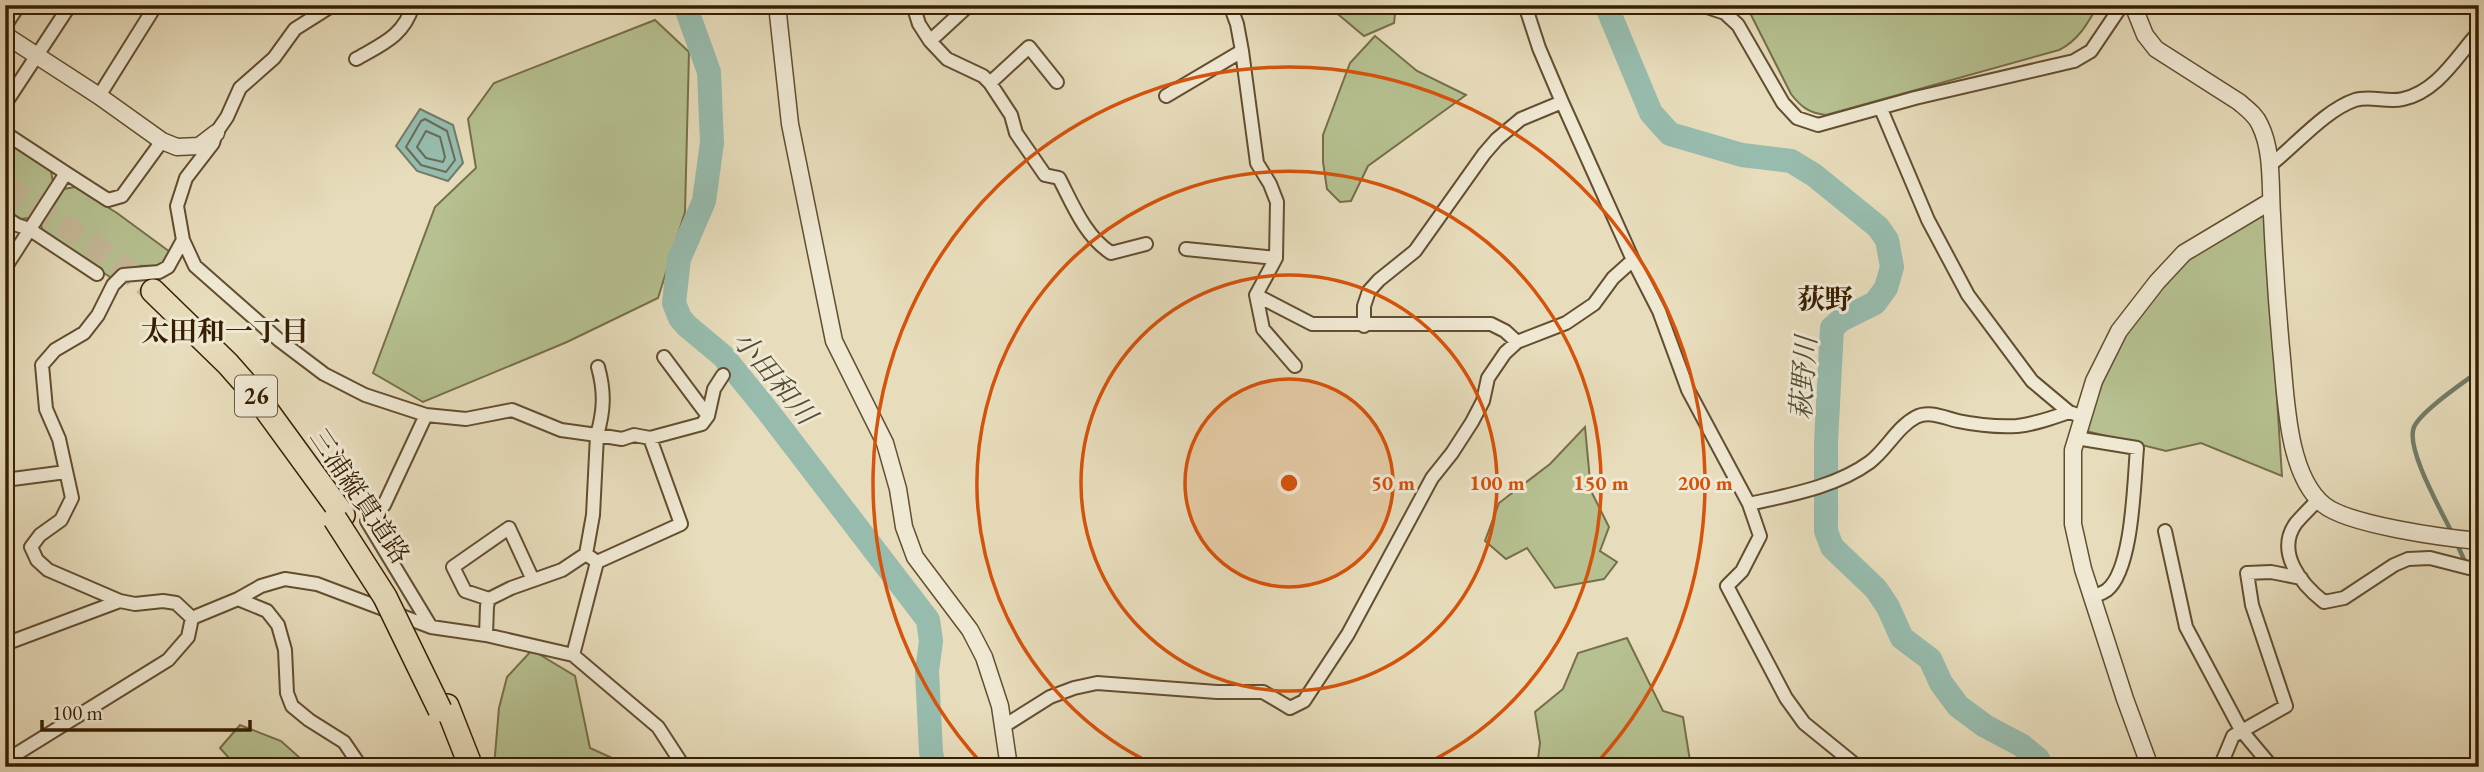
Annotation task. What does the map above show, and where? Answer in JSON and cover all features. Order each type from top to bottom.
[{"type":"highway","name":"三浦縦貫道路","points":[[150,295],[228,364],[257,397],[339,517],[401,611],[471,767]]},
{"type":"highway","name":"三浦縦貫道路","points":[[443,708],[463,767]]},
{"type":"street","points":[[5,26],[19,5]]},
{"type":"street","points":[[5,104],[70,5]]},
{"type":"street","points":[[99,96],[156,5]]},
{"type":"street","points":[[333,5],[295,29],[274,58],[240,88],[213,143],[186,178],[177,206],[183,240],[195,266],[279,340],[324,374],[365,395],[426,415],[466,419],[512,410],[561,430],[622,439],[634,435],[649,438],[702,424],[708,416],[714,389],[723,376]]},
{"type":"street","points":[[356,59],[396,37],[411,14],[413,5]]},
{"type":"street","points":[[777,5],[793,145],[834,341],[885,443],[898,489],[904,527],[915,558],[962,619],[981,650],[995,683],[1009,767]]},
{"type":"street","points":[[913,5],[919,24],[947,59],[983,76],[990,83],[1011,115],[1016,133],[1032,158],[1045,176],[1059,178],[1097,244],[1111,253],[1146,244]]},
{"type":"street","points":[[930,41],[969,5]]},
{"type":"street","points":[[1230,5],[1242,51],[1257,163],[1277,202],[1276,258],[1256,295],[1263,329],[1295,366]]},
{"type":"street","points":[[1525,5],[1539,48],[1562,102],[1633,260],[1659,311],[1688,390],[1749,504],[1760,536],[1742,571],[1727,586],[1786,698],[1804,723],[1858,767]]},
{"type":"street","points":[[1701,5],[1724,13],[1738,25],[1777,95],[1797,118],[1818,125],[1915,98],[2074,61],[2091,51],[2122,5]]},
{"type":"street","points":[[2133,5],[2145,35],[2156,49],[2251,112],[2260,125],[2269,166],[2275,279],[2289,423],[2301,471],[2319,499],[2339,514],[2352,519],[2479,541]]},
{"type":"street","points":[[2269,166],[2312,127],[2353,101],[2368,97],[2401,100],[2438,82],[2479,32]]},
{"type":"street","points":[[5,35],[162,141],[177,148],[199,146],[216,133]]},
{"type":"street","points":[[990,83],[1029,47],[1058,82]]},
{"type":"street","points":[[1166,96],[1242,51]]},
{"type":"street","points":[[1364,326],[1364,306],[1369,291],[1415,251],[1484,153],[1521,119],[1562,102]]},
{"type":"street","points":[[1881,109],[1928,220],[1968,295],[2032,381],[2076,414]]},
{"type":"street","points":[[5,133],[108,200],[122,196],[162,141]]},
{"type":"street","points":[[5,268],[66,173]]},
{"type":"street","points":[[2150,767],[2092,597],[2073,524],[2076,414],[2119,331],[2157,282],[2184,253],[2271,201]]},
{"type":"street","points":[[5,217],[29,229],[97,274]]},
{"type":"street","points":[[183,240],[168,267],[159,272],[123,275],[113,285],[99,315],[84,333],[55,350],[42,365],[46,409],[59,439],[72,498],[61,520],[40,535],[31,547],[37,560],[48,570],[120,601],[135,604],[163,601],[176,603],[191,618]]},
{"type":"street","points":[[1186,249],[1276,258]]},
{"type":"street","points":[[1004,726],[1050,697],[1097,683],[1217,692],[1263,692],[1290,708],[1304,701],[1348,634],[1432,478],[1472,422],[1483,401],[1488,378],[1505,352],[1517,342],[1566,323],[1594,304],[1612,278],[1633,260]]},
{"type":"street","points":[[1256,295],[1312,324],[1491,324],[1505,331],[1517,342]]},
{"type":"street","points":[[664,357],[708,416]]},
{"type":"street","points":[[586,554],[586,541],[593,515],[597,435],[604,412],[603,386],[598,367]]},
{"type":"street","points":[[1749,504],[1813,489],[1869,463],[1886,448],[1900,430],[1918,416],[1937,415],[1957,421],[2017,426],[2076,414]]},
{"type":"street","points":[[426,415],[384,505],[367,521],[431,627]]},
{"type":"street","points":[[597,562],[681,524],[649,438]]},
{"type":"street","points":[[2076,438],[2137,448],[2129,542],[2109,589],[2092,597]]},
{"type":"street","points":[[5,480],[66,472]]},
{"type":"street","points":[[2319,499],[2294,525],[2287,547],[2293,566],[2311,592],[2323,602],[2344,598],[2394,565],[2408,559],[2430,558],[2479,573]]},
{"type":"street","points":[[489,599],[465,591],[453,567],[509,528],[533,580]]},
{"type":"street","points":[[2165,531],[2186,627],[2241,730],[2272,767]]},
{"type":"street","points":[[586,554],[597,562]]},
{"type":"street","points":[[485,635],[486,606],[489,599],[510,588],[562,570],[586,554]]},
{"type":"street","points":[[573,655],[597,562]]},
{"type":"street","points":[[2220,767],[2233,736],[2286,706],[2252,606],[2248,573],[2271,572],[2301,578]]},
{"type":"street","points":[[191,618],[238,599],[261,586],[285,579],[317,584],[431,627],[485,635],[573,655],[658,727],[684,767]]},
{"type":"street","points":[[238,599],[267,611],[278,625],[285,650],[287,693],[292,706],[344,742],[361,767]]},
{"type":"street","points":[[5,644],[120,601]]},
{"type":"street","points":[[5,761],[168,660],[188,637],[191,618]]},
{"type":"street","points":[[1913,767],[1920,767]]},
{"type":"shaded area","points":[[1327,5],[1396,5],[1394,23],[1364,36]]},
{"type":"shaded area","points":[[1746,5],[2098,5],[2077,37],[2059,50],[1826,115],[1806,109],[1791,94]]},
{"type":"shaded area","points":[[655,20],[689,52],[685,212],[658,298],[567,342],[423,402],[373,373],[435,207],[476,168],[468,119],[494,83]]},
{"type":"shaded area","points":[[1375,36],[1417,71],[1466,95],[1368,166],[1351,201],[1340,202],[1327,189],[1323,135],[1350,63]]},
{"type":"shaded area","points":[[5,141],[51,171],[53,182],[30,218],[21,219],[5,209]]},
{"type":"shaded area","points":[[75,187],[117,213],[170,252],[161,266],[128,268],[113,279],[43,233],[41,225],[64,189]]},
{"type":"shaded area","points":[[2265,214],[2282,476],[2201,443],[2166,451],[2086,431],[2102,383],[2125,334],[2163,285],[2187,259]]},
{"type":"shaded area","points":[[1585,427],[1591,491],[1609,527],[1600,551],[1617,562],[1604,579],[1555,588],[1527,548],[1506,559],[1485,541],[1499,503],[1550,464]]},
{"type":"shaded area","points":[[1627,638],[1663,711],[1683,717],[1691,767],[1537,767],[1540,743],[1535,712],[1563,689],[1578,653]]},
{"type":"shaded area","points":[[532,650],[575,676],[590,748],[632,767],[494,767],[499,708],[507,677]]},
{"type":"shaded area","points":[[240,725],[281,741],[310,767],[237,767],[220,748]]},
{"type":"water","points":[[420,109],[453,125],[463,163],[448,181],[417,171],[396,146]]},
{"type":"waterway","name":"小田和川","points":[[685,5],[709,72],[712,143],[704,201],[679,259],[674,303],[680,318],[723,356],[770,414],[928,620],[931,641],[927,671],[934,767]]},
{"type":"waterway","name":"萩野川","points":[[1606,5],[1651,113],[1670,134],[1742,155],[1791,161],[1814,175],[1878,227],[1887,240],[1892,267],[1886,288],[1875,303],[1841,320],[1832,328],[1826,442],[1826,531],[1832,547],[1876,589],[1888,607],[1902,638],[1930,659],[1941,683],[1958,706],[1985,726],[2021,745],[2038,759],[2042,767]]},
{"type":"waterway","points":[[2452,533],[2419,464],[2413,437],[2414,427],[2433,405],[2479,371]]},
{"type":"waterway","points":[[2457,544],[2466,564]]},
{"type":"waterway","points":[[2470,572],[2479,590]]},
{"type":"tunnel","points":[[5,185],[113,259],[153,291]]},
{"type":"district","name":"荻野","points":[[1825,299]]},
{"type":"district","name":"太田和一丁目","points":[[225,331]]}]
